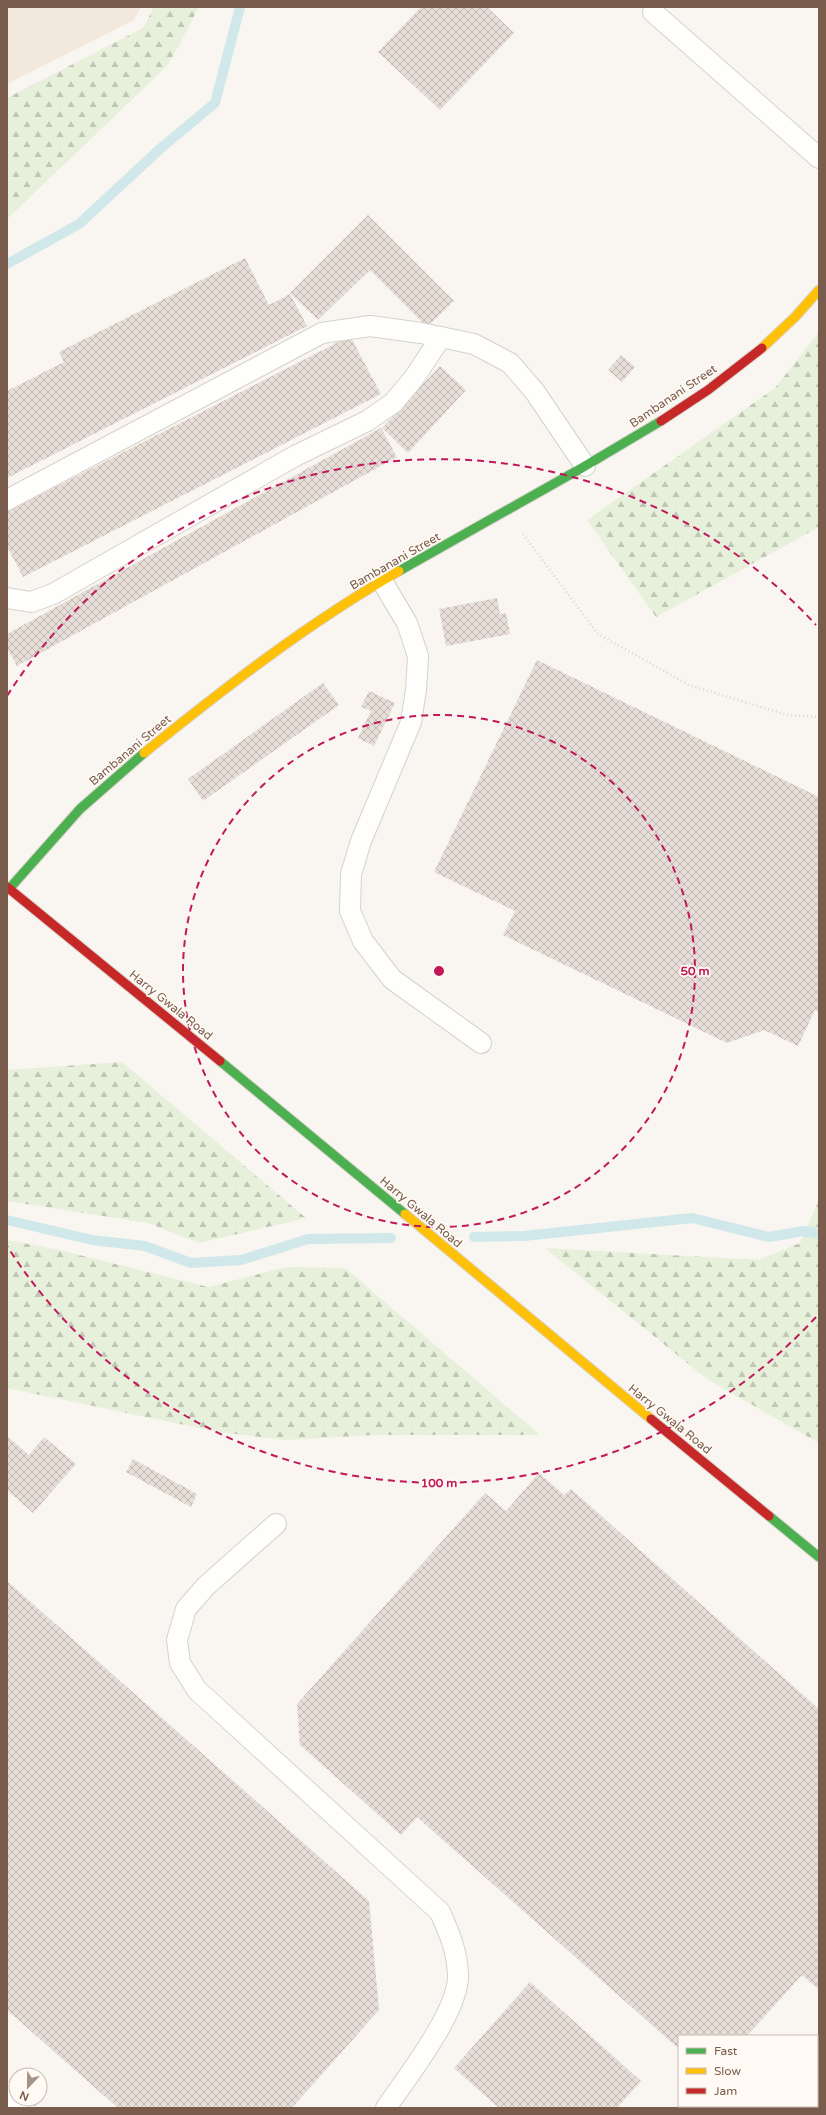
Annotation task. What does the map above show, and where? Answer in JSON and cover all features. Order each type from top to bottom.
[{"type":"main road","name":"Bambanani Street","points":[[8,889],[49,840],[105,785],[227,685],[294,637],[382,581],[585,466],[698,396],[762,347],[810,301],[819,290]]},
{"type":"main road","name":"Harry Gwala Road","points":[[8,889],[289,1117],[535,1324],[819,1557]]},
{"type":"lane","points":[[653,12],[819,158]]},
{"type":"lane","points":[[7,500],[322,333],[370,326],[441,337],[474,344],[510,363],[535,392],[585,466]]},
{"type":"lane","points":[[7,598],[30,602],[52,594],[295,456],[367,421],[393,404],[414,378],[441,337]]},
{"type":"lane","points":[[382,581],[407,623],[418,656],[416,690],[411,722],[359,847],[351,874],[350,911],[363,941],[392,979],[481,1043]]},
{"type":"lane","points":[[276,1524],[206,1586],[186,1609],[177,1640],[180,1663],[197,1690],[440,1912],[452,1940],[458,1975],[452,2004],[438,2032],[386,2108]]},
{"type":"lane","points":[[7,2092],[25,2108]]},
{"type":"path","points":[[506,511],[598,634],[689,685],[787,715],[819,717]]},
{"type":"shaded area","points":[[7,7],[141,7],[134,20],[7,84]]},
{"type":"green space","points":[[154,7],[199,7],[168,65],[7,219],[7,98],[143,28]]},
{"type":"green space","points":[[819,332],[819,527],[656,617],[587,520],[775,388]]},
{"type":"green space","points":[[122,1062],[306,1218],[199,1243],[148,1223],[7,1201],[7,1070]]},
{"type":"green space","points":[[819,1200],[819,1443],[707,1379],[545,1248],[759,1260],[800,1243]]},
{"type":"green space","points":[[7,1240],[55,1249],[208,1287],[286,1267],[345,1268],[540,1435],[373,1435],[285,1440],[218,1432],[7,1388]]},
{"type":"building","points":[[421,7],[487,7],[514,33],[440,110],[378,52]]},
{"type":"building","points":[[368,215],[454,301],[427,327],[370,270],[318,320],[290,293]]},
{"type":"building","points":[[245,258],[269,305],[290,294],[307,326],[7,478],[7,391],[64,362],[59,352]]},
{"type":"building","points":[[350,336],[381,394],[23,577],[9,550],[7,551],[7,512]]},
{"type":"building","points":[[621,355],[635,367],[622,382],[608,370]]},
{"type":"building","points":[[440,366],[466,390],[408,453],[382,428]]},
{"type":"building","points":[[381,428],[397,457],[17,666],[7,648],[7,634]]},
{"type":"building","points":[[497,598],[500,614],[506,613],[510,634],[446,646],[439,609]]},
{"type":"building","points":[[537,660],[819,797],[819,1013],[815,1010],[798,1046],[764,1030],[727,1043],[503,935],[515,911],[434,872]]},
{"type":"building","points":[[323,683],[339,705],[203,801],[188,779]]},
{"type":"building","points":[[369,691],[395,703],[374,746],[358,738],[371,711],[361,707]]},
{"type":"building","points":[[7,1436],[29,1455],[44,1437],[76,1464],[33,1513],[7,1490]]},
{"type":"building","points":[[133,1459],[197,1494],[191,1507],[126,1472]]},
{"type":"building","points":[[539,1473],[564,1495],[571,1489],[819,1709],[819,1990],[802,1975],[748,2035],[678,2035],[678,2048],[417,1817],[401,1835],[300,1745],[297,1704],[485,1493],[506,1511]]},
{"type":"building","points":[[7,1581],[369,1901],[379,2010],[292,2108],[118,2108],[7,2010]]},
{"type":"building","points":[[530,1982],[641,2081],[617,2108],[499,2108],[454,2068]]},
{"type":"waterway","points":[[7,264],[79,224],[161,148],[215,103],[240,7]]},
{"type":"waterway","points":[[474,1237],[524,1236],[692,1218],[769,1237],[804,1231],[819,1234]]},
{"type":"waterway","points":[[7,1220],[92,1240],[145,1246],[191,1263],[241,1260],[308,1239],[391,1238]]},
{"type":"traffic: fast","points":[[399,571],[580,469],[661,421]]},
{"type":"traffic: fast","points":[[9,889],[80,809],[144,753]]},
{"type":"traffic: fast","points":[[220,1061],[405,1214]]},
{"type":"traffic: fast","points":[[769,1516],[819,1557]]},
{"type":"traffic: slow","points":[[762,348],[795,317],[819,290]]},
{"type":"traffic: slow","points":[[144,753],[237,680],[300,634],[332,612],[399,571]]},
{"type":"traffic: slow","points":[[405,1214],[651,1419]]},
{"type":"traffic: jam","points":[[661,421],[708,390],[762,348]]},
{"type":"traffic: jam","points":[[7,887],[220,1061]]},
{"type":"traffic: jam","points":[[651,1419],[769,1516]]}]
